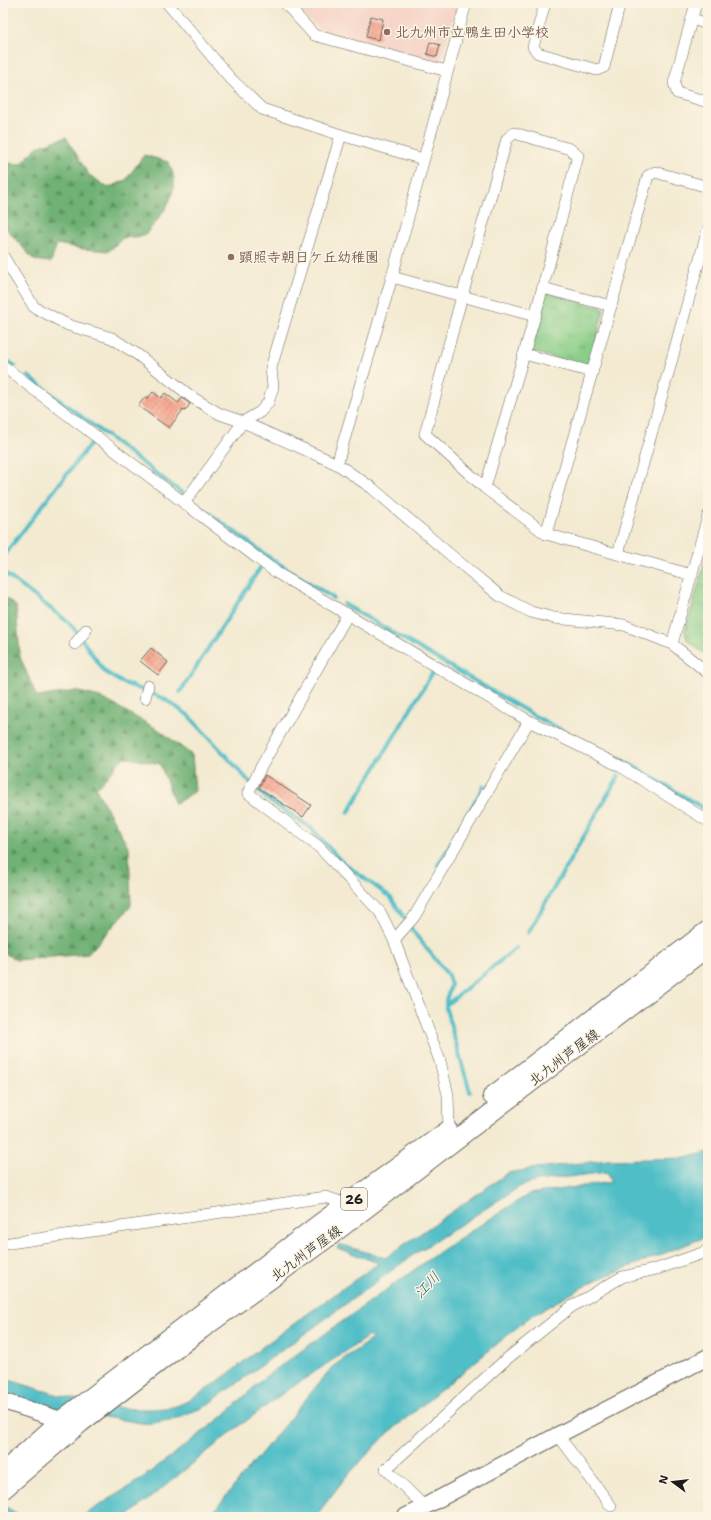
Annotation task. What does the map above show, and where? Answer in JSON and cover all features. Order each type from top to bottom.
[{"type":"main road","name":"北九州芦屋線","points":[[3,1490],[82,1423],[353,1209],[448,1130],[708,930]]},
{"type":"main road","name":"北九州芦屋線","points":[[3,1472],[61,1420],[320,1224],[353,1209],[708,947]]},
{"type":"street","points":[[167,3],[230,78],[262,108],[423,159]]},
{"type":"street","points":[[286,3],[314,35],[447,71]]},
{"type":"street","points":[[337,464],[392,277],[466,3]]},
{"type":"street","points":[[545,3],[533,47],[538,53],[597,70],[604,67],[620,3]]},
{"type":"street","points":[[696,3],[674,83],[677,93],[708,102]]},
{"type":"street","points":[[692,20],[708,24]]},
{"type":"street","points":[[184,503],[243,422],[260,412],[268,402],[273,387],[271,368],[341,134]]},
{"type":"street","points":[[485,488],[535,316],[578,156],[570,149],[514,134],[507,139],[462,296],[425,434],[485,488],[546,534],[692,575]]},
{"type":"street","points":[[546,534],[648,176],[655,172],[708,187]]},
{"type":"street","points":[[618,554],[708,229]]},
{"type":"street","points":[[3,256],[34,307],[68,325],[112,338],[138,354],[193,398],[220,414],[243,422],[337,464],[372,488],[500,596],[531,612],[554,618],[624,625],[672,644],[708,673]]},
{"type":"street","points":[[392,277],[535,316]]},
{"type":"street","points":[[542,288],[611,306]]},
{"type":"street","points":[[524,354],[592,372]]},
{"type":"street","points":[[3,366],[277,573],[529,721],[620,766],[708,821]]},
{"type":"street","points":[[672,644],[708,516]]},
{"type":"street","points":[[348,614],[261,767],[248,793],[319,847],[380,912],[394,940],[440,1061],[448,1095],[448,1130]]},
{"type":"street","points":[[75,644],[86,630]]},
{"type":"street","points":[[146,698],[148,686]]},
{"type":"street","points":[[394,940],[414,917],[529,721]]},
{"type":"street","points":[[3,1244],[326,1197],[353,1209]]},
{"type":"street","points":[[425,1507],[386,1469],[503,1362],[571,1307],[622,1277],[657,1269],[708,1251]]},
{"type":"street","points":[[405,1517],[708,1357]]},
{"type":"street","points":[[3,1401],[61,1420],[82,1423]]},
{"type":"street","points":[[558,1435],[611,1506]]},
{"type":"shaded area","name":"北九州市立鴨生田小学校","points":[[293,3],[457,3],[441,60],[435,63],[331,35],[309,20]]},
{"type":"green space","points":[[66,137],[88,174],[108,188],[126,180],[144,155],[168,162],[173,173],[173,191],[166,208],[144,236],[123,238],[109,251],[84,249],[57,244],[51,262],[34,260],[3,225],[3,163],[21,164],[37,147]]},
{"type":"green space","points":[[545,292],[604,309],[589,367],[529,351]]},
{"type":"green space","points":[[708,550],[708,657],[687,640],[685,632]]},
{"type":"green space","points":[[3,596],[16,606],[20,657],[37,697],[76,691],[100,697],[159,730],[192,755],[195,791],[175,804],[160,764],[124,757],[96,789],[129,848],[131,906],[88,954],[16,960],[3,952]]},
{"type":"water","name":"江川","points":[[708,1152],[708,1236],[596,1280],[531,1316],[386,1435],[345,1478],[315,1517],[209,1517],[332,1367],[372,1339],[369,1336],[286,1391],[234,1430],[128,1516],[81,1517],[141,1479],[221,1418],[265,1377],[443,1249],[529,1194],[611,1182],[607,1172],[537,1181],[521,1186],[413,1255],[204,1407],[174,1419],[148,1424],[47,1408],[3,1394],[3,1378],[65,1397],[109,1406],[130,1409],[152,1409],[172,1407],[182,1404],[218,1382],[261,1348],[379,1263],[337,1248],[339,1244],[385,1258],[508,1173],[537,1168],[608,1160],[686,1158]]},
{"type":"water","points":[[3,1505],[23,1517],[3,1517]]},
{"type":"building","points":[[371,16],[383,19],[379,40],[366,37]]},
{"type":"building","points":[[430,42],[440,45],[437,57],[427,54]]},
{"type":"building","points":[[153,392],[161,398],[165,393],[178,403],[182,398],[190,404],[185,411],[183,410],[169,428],[138,406],[145,397],[148,398]]},
{"type":"building","points":[[151,648],[168,662],[158,675],[140,661]]},
{"type":"building","points":[[265,775],[311,805],[303,817],[259,788]]},
{"type":"waterway","points":[[3,358],[15,366]]},
{"type":"waterway","points":[[28,376],[182,493]]},
{"type":"waterway","points":[[5,554],[91,443]]},
{"type":"waterway","points":[[194,502],[270,558],[333,598]]},
{"type":"waterway","points":[[180,692],[260,568]]},
{"type":"waterway","points":[[3,572],[68,622],[104,671],[121,682],[163,698],[188,715],[256,789],[270,801],[311,828],[341,861],[391,898],[415,934],[448,975],[451,985],[446,1000],[446,1009],[470,1092]]},
{"type":"waterway","points":[[344,604],[533,715],[565,732]]},
{"type":"waterway","points":[[348,813],[433,672]]},
{"type":"waterway","points":[[579,740],[626,762],[708,811]]},
{"type":"waterway","points":[[528,933],[619,775]]},
{"type":"waterway","points":[[438,865],[484,786]]},
{"type":"waterway","points":[[446,1005],[516,948]]},
{"type":"place","name":"北九州市立鴨生田小学校","points":[[387,32]]},
{"type":"place","name":"顕照寺朝日ケ丘幼稚園","points":[[231,257]]}]
